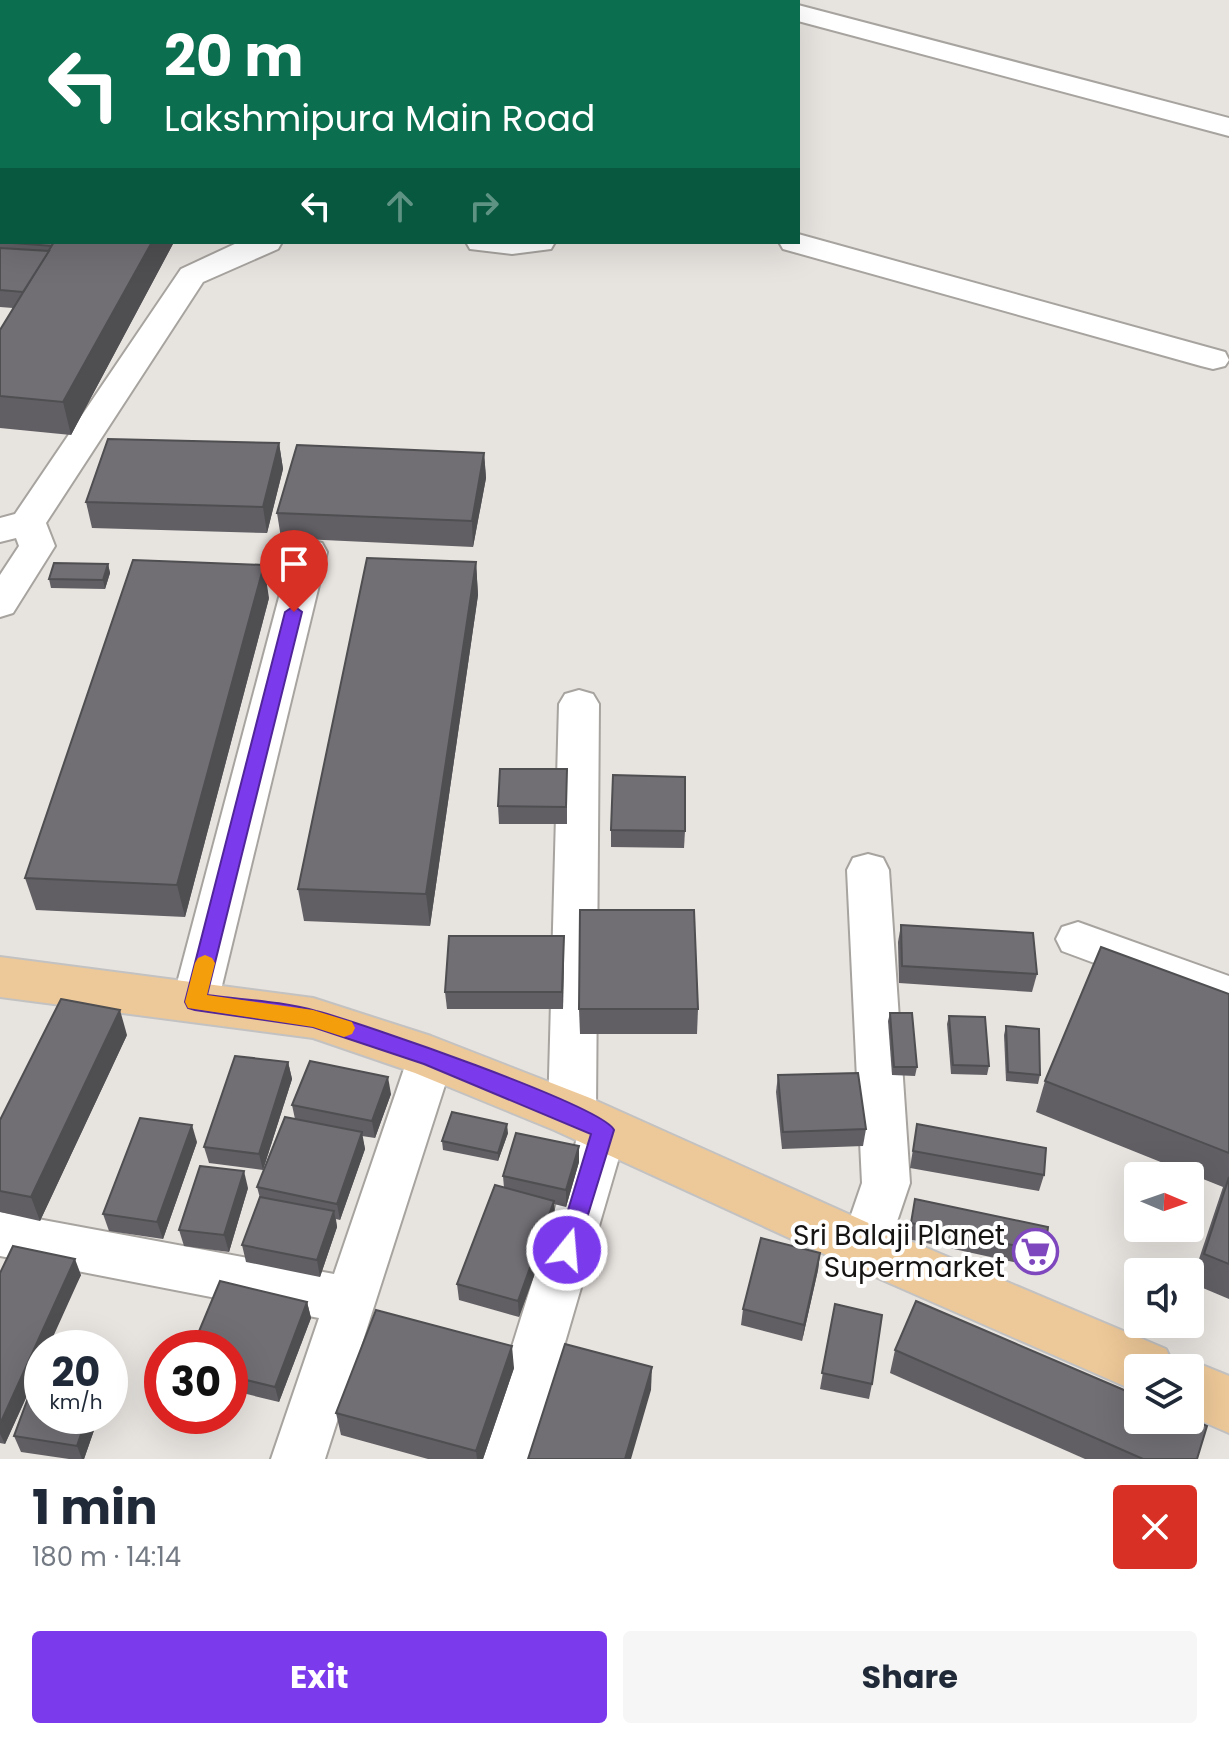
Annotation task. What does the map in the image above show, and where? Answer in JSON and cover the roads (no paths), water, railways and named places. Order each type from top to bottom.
[{"type":"main road","points":[[0,977],[313,1018],[431,1057],[588,1122],[865,1247],[1124,1359]]},
{"type":"main road","points":[[1204,1393],[1229,1405]]},
{"type":"street","points":[[800,14],[1229,127]]},
{"type":"street","points":[[0,604],[37,546],[14,526],[192,276],[262,244]]},
{"type":"street","points":[[800,244],[1213,359]]},
{"type":"street","points":[[195,1002],[309,552]]},
{"type":"street","points":[[504,1459],[588,1122],[579,704]]},
{"type":"street","points":[[865,1247],[886,1183],[868,870]]},
{"type":"street","points":[[1078,939],[1229,995]]},
{"type":"street","points":[[298,1459],[431,1057]]},
{"type":"street","points":[[0,1234],[351,1301]]},
{"type":"place","name":"Sri Balaji Planet Supermarket","points":[[1036,1251]]}]
